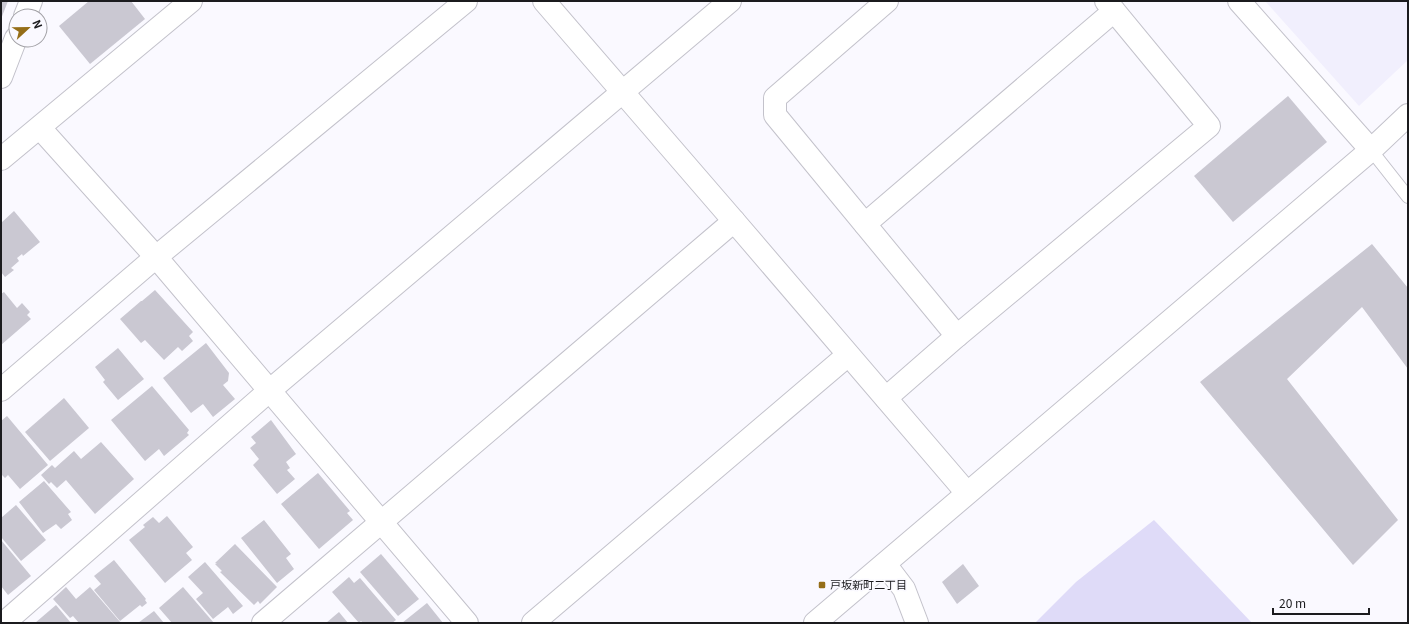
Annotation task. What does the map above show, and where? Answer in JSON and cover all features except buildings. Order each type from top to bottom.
[{"type":"street","points":[[1,159],[191,1]]},
{"type":"street","points":[[1,390],[156,258],[466,1]]},
{"type":"street","points":[[544,1],[967,493]]},
{"type":"street","points":[[4,623],[270,391],[730,1]]},
{"type":"street","points":[[887,1],[775,98],[775,115],[957,336]]},
{"type":"street","points":[[1239,1],[1371,150]]},
{"type":"street","points":[[865,224],[1110,6],[1209,126],[957,336],[886,398]]},
{"type":"street","points":[[1,77],[12,48]]},
{"type":"street","points":[[815,623],[1371,150],[1408,115]]},
{"type":"street","points":[[40,128],[156,258],[467,623]]},
{"type":"street","points":[[262,623],[734,221]]},
{"type":"street","points":[[533,623],[848,355]]},
{"type":"street","points":[[885,564],[904,589],[917,623]]},
{"type":"lane","points":[[1371,150],[1408,197]]},
{"type":"shaded area","points":[[1265,1],[1408,1],[1408,60],[1359,106]]},
{"type":"shaded area","points":[[1154,520],[1252,623],[1035,623],[1076,582]]},
{"type":"place","name":"戸坂新町二丁目","points":[[822,585]]}]
